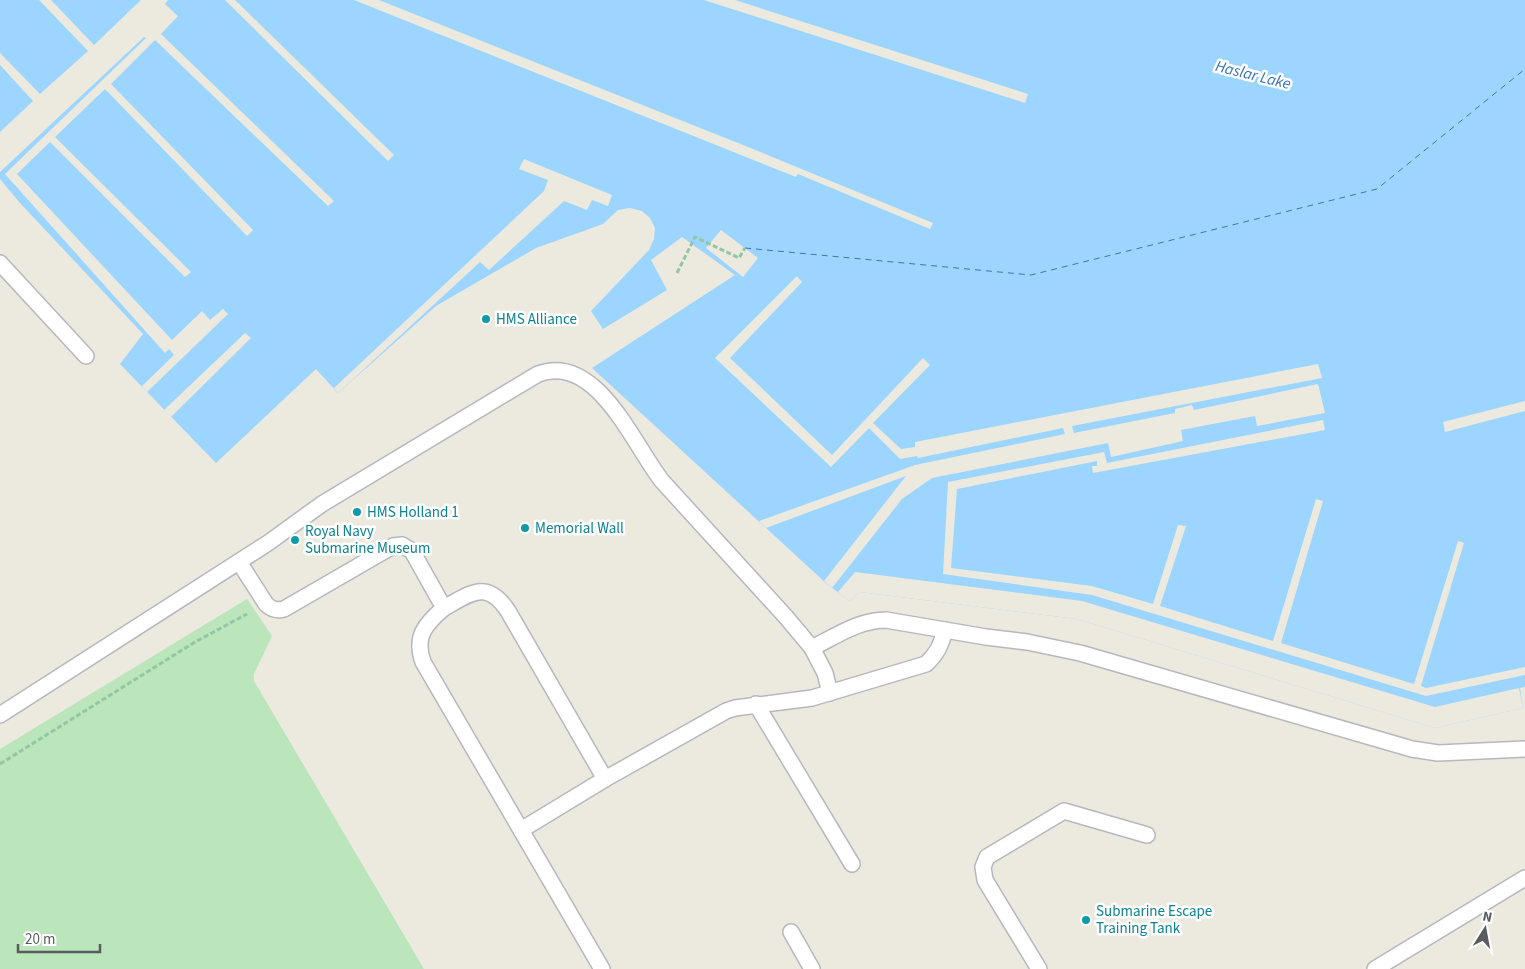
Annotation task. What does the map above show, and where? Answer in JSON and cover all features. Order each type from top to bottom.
[{"type":"lane","points":[[0,263],[86,356]]},
{"type":"lane","points":[[0,715],[268,543],[322,504],[538,374],[553,371],[564,371],[580,378],[605,399],[620,417],[651,467],[662,481],[812,648],[826,673],[830,693]]},
{"type":"lane","points":[[239,562],[266,604],[271,608],[284,610],[393,546],[402,545],[407,547],[415,556],[444,608]]},
{"type":"lane","points":[[602,969],[423,662],[419,646],[421,635],[430,620],[444,608],[475,591],[497,596],[605,780]]},
{"type":"lane","points":[[812,648],[859,624],[872,620],[886,620],[986,638],[1027,642],[1080,653],[1415,750],[1438,753],[1525,749]]},
{"type":"lane","points":[[521,830],[726,711],[745,705],[797,700],[830,693],[926,664],[935,656],[941,646],[945,630]]},
{"type":"lane","points":[[756,704],[852,864]]},
{"type":"lane","points":[[1039,969],[985,880],[983,866],[987,857],[1064,811],[1147,835]]},
{"type":"lane","points":[[1375,969],[1525,878]]},
{"type":"lane","points":[[791,932],[810,968]]},
{"type":"path","points":[[676,273],[695,237],[739,258],[745,248]]},
{"type":"path","points":[[0,764],[195,642],[266,604]]},
{"type":"green space","points":[[247,599],[272,636],[254,674],[254,681],[424,969],[0,969],[0,749]]},
{"type":"water","name":"Haslar Lake","points":[[0,0],[1525,0],[1525,687],[1520,688],[1523,708],[1435,728],[1077,619],[859,592],[850,601],[828,585],[592,368],[735,275],[682,237],[651,260],[667,290],[603,329],[591,311],[649,250],[654,239],[655,228],[650,218],[642,211],[630,208],[618,210],[603,224],[536,248],[436,306],[338,393],[316,369],[216,463],[120,364],[143,334],[20,203],[0,179]]},
{"type":"pier","points":[[39,0],[51,0],[94,45],[141,0],[168,0],[165,4],[178,16],[161,34],[334,201],[328,206],[155,40],[111,84],[253,230],[247,236],[105,89],[55,137],[191,272],[185,277],[50,142],[17,174],[172,340],[202,311],[210,320],[223,309],[228,314],[147,392],[142,386],[174,355],[169,349],[165,353],[5,174],[146,38],[144,37],[0,172],[0,132],[33,101],[0,65],[0,53],[40,94],[88,51]]},
{"type":"pier","points":[[225,0],[235,0],[394,155],[388,161]]},
{"type":"pier","points":[[354,0],[379,0],[933,223],[930,229],[798,174],[796,177]]},
{"type":"pier","points":[[704,0],[735,0],[1028,94],[1025,103]]},
{"type":"pier","points":[[524,159],[612,195],[608,206],[592,200],[587,210],[564,201],[489,270],[480,262],[338,393],[334,388],[544,191],[548,180],[519,169]]},
{"type":"pier","points":[[721,230],[758,258],[743,277],[706,248]]},
{"type":"pier","points":[[797,276],[802,282],[730,358],[832,455],[923,358],[930,365],[873,423],[901,449],[915,447],[915,442],[1318,364],[1322,378],[1072,426],[1074,433],[1175,413],[1175,409],[1192,405],[1194,410],[1318,384],[1325,413],[1257,426],[1255,416],[1181,430],[1183,441],[1111,457],[1108,443],[932,478],[902,499],[832,588],[824,581],[906,476],[766,528],[759,521],[915,465],[1065,434],[1063,428],[918,458],[917,456],[900,459],[869,428],[831,467],[715,358]]},
{"type":"pier","points":[[245,333],[251,338],[171,417],[164,410]]},
{"type":"pier","points":[[1525,401],[1525,411],[1445,432],[1443,422]]},
{"type":"pier","points":[[1323,420],[1325,430],[1093,473],[1092,466],[1097,466],[1097,461],[957,489],[951,568],[1092,586],[1153,604],[1178,525],[1186,526],[1160,606],[1273,641],[1316,499],[1323,501],[1281,643],[1414,684],[1458,541],[1464,543],[1421,686],[1426,688],[1525,667],[1525,675],[1426,696],[1092,595],[943,574],[948,482],[1104,452],[1107,463]]},
{"type":"pier","points":[[855,572],[1082,601],[1435,707],[1519,688],[1523,708],[1435,728],[1077,619],[859,592],[850,601],[838,592]]},
{"type":"ferry route","points":[[745,248],[1031,275],[1377,189],[1525,69]]},
{"type":"place","name":"HMS Alliance","points":[[486,319]]},
{"type":"place","name":"HMS Holland 1","points":[[357,512]]},
{"type":"place","name":"Memorial Wall","points":[[525,528]]},
{"type":"place","name":"Royal Navy Submarine Museum","points":[[295,540]]},
{"type":"place","name":"Submarine Escape Training Tank","points":[[1086,920]]}]
